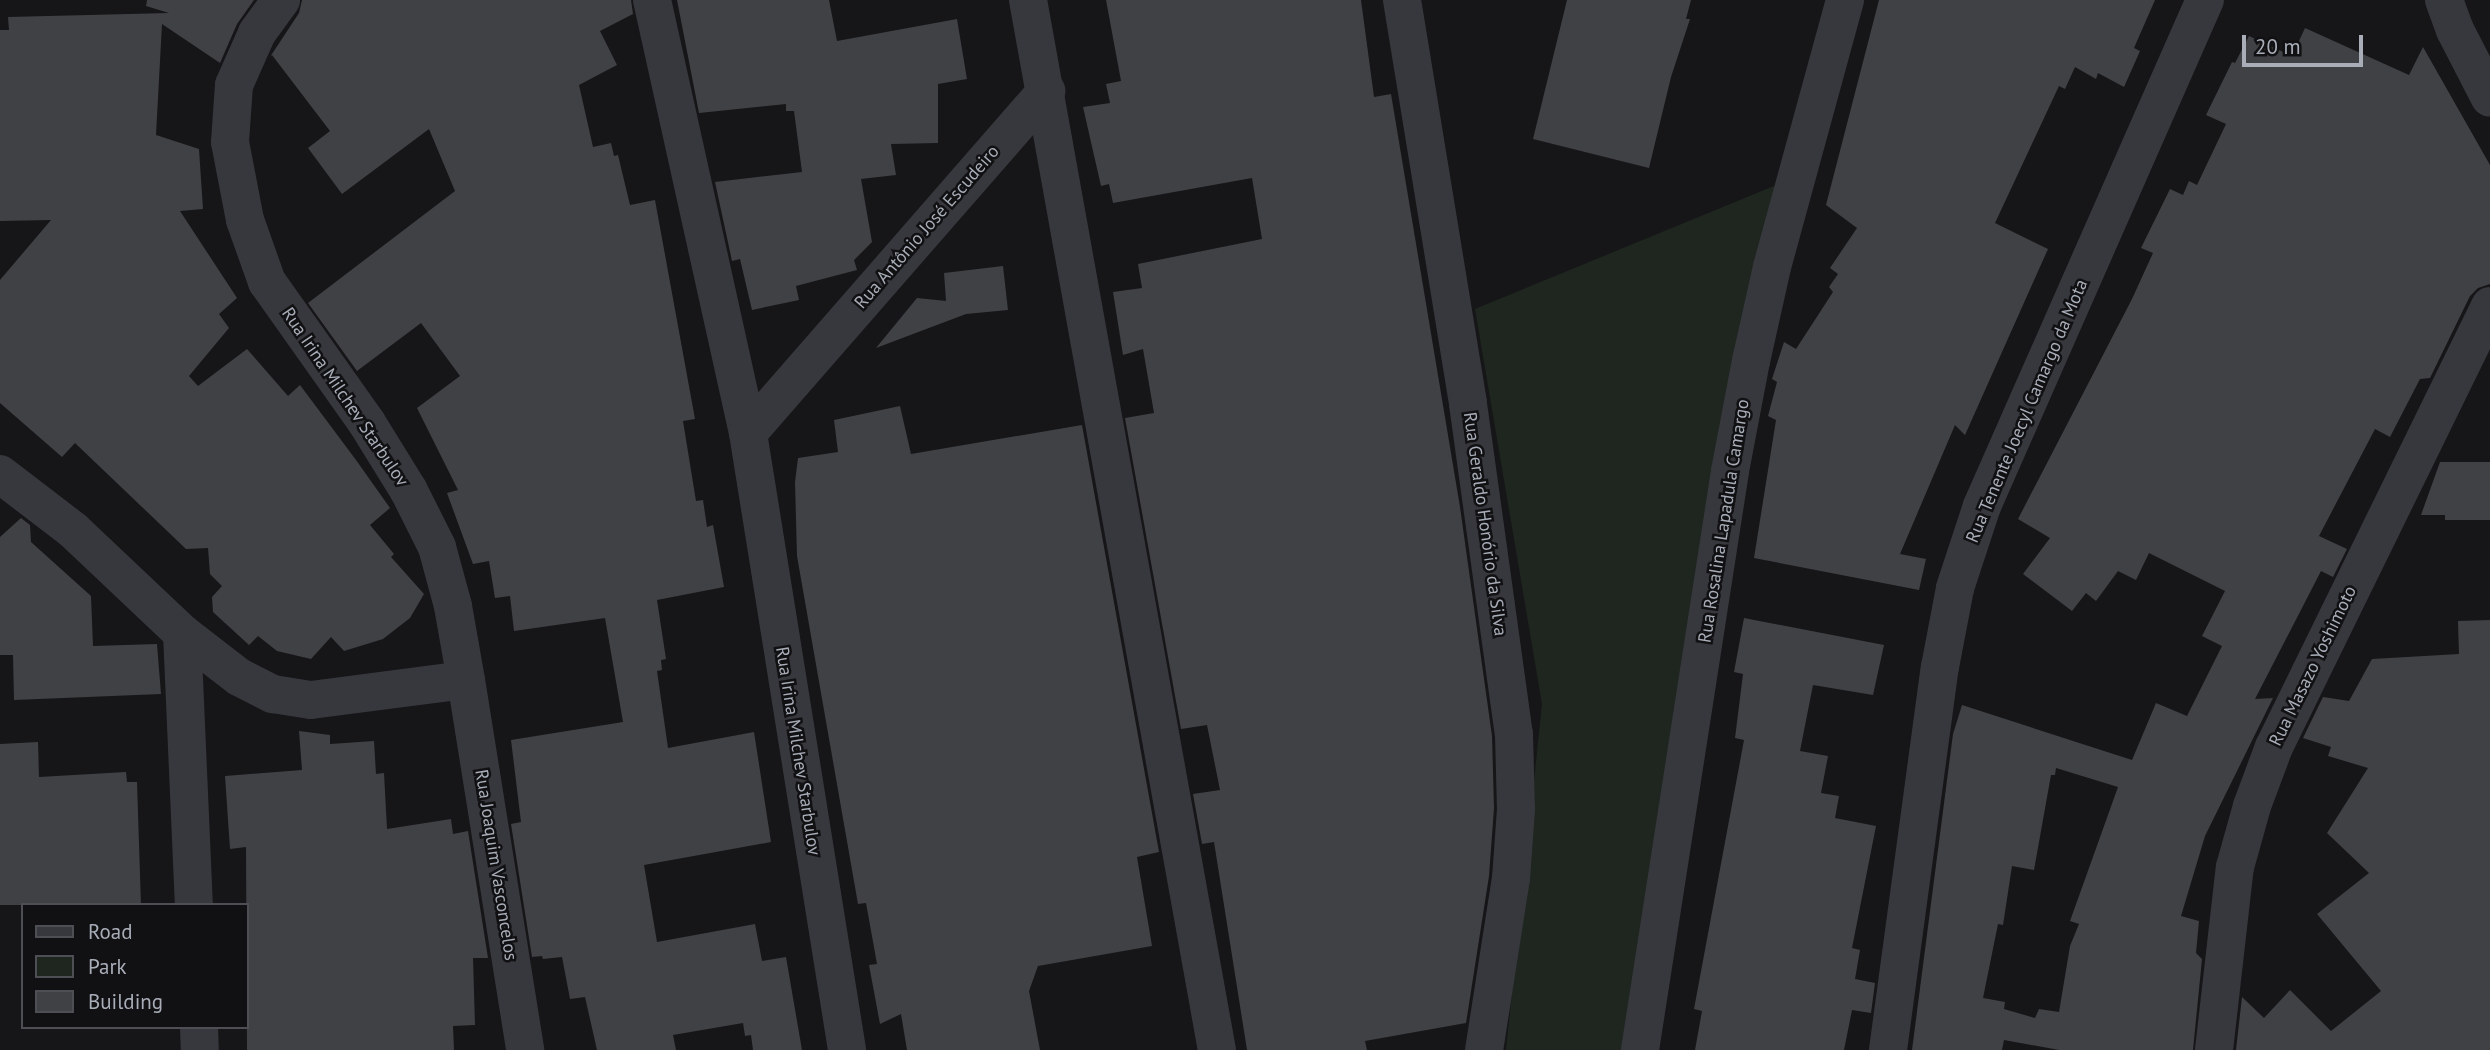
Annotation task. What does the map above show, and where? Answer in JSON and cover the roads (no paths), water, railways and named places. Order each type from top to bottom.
[{"type":"street","name":"Rua Irina Milchev Starbulov","points":[[281,0],[257,33],[234,85],[230,142],[245,220],[267,282],[367,423],[409,491],[437,547],[453,606],[466,680]]},
{"type":"street","name":"Rua Irina Milchev Starbulov","points":[[652,0],[748,433],[846,1050]]},
{"type":"street","points":[[1028,0],[1217,1050]]},
{"type":"street","name":"Rua Geraldo Honório da Silva","points":[[1402,0],[1468,404],[1514,734],[1516,808],[1511,878],[1484,1050]]},
{"type":"street","name":"Rua Rosalina Lapadula Camargo","points":[[1640,1050],[1730,471],[1749,373],[1772,267],[1845,0]]},
{"type":"street","name":"Rua Tenente Joecyl Camargo da Mota","points":[[1888,1050],[1940,667],[1955,588],[1982,506],[2205,0]]},
{"type":"street","points":[[2444,0],[2472,68],[2490,98]]},
{"type":"street","name":"Rua Antônio José Escudeiro","points":[[748,433],[1046,91]]},
{"type":"street","name":"Rua Masazo Yoshimoto","points":[[2214,1050],[2235,867],[2252,806],[2274,747],[2490,306]]},
{"type":"street","points":[[0,474],[73,530],[182,633],[239,677],[273,694],[311,700],[466,680]]},
{"type":"street","points":[[182,633],[194,903]]},
{"type":"street","name":"Rua Joaquim Vasconcelos","points":[[466,680],[525,1050]]},
{"type":"street","points":[[199,1029],[200,1050]]}]
